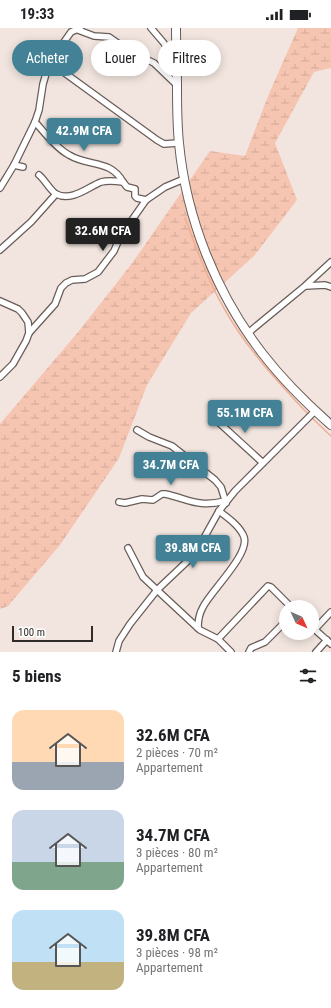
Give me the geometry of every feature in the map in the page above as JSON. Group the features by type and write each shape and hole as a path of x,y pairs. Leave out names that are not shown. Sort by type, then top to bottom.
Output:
{"highway":[{"path":"176,28 176,40"},
{"path":"177,76 178,143 184,179 196,226 208,259 225,296 248,333 270,363 315,411 331,425"}],"street":[{"path":"151,28 161,40"},
{"path":"65,40 71,32 79,29 94,36 109,37 129,51 154,63 177,85"},
{"path":"0,188 14,165 35,122 46,76"},
{"path":"69,76 157,140 164,144 178,143"},
{"path":"35,122 66,154 109,167 117,173 129,188 135,189 136,198 146,200"},
{"path":"14,165 23,167"},
{"path":"39,175 56,194 74,195 102,182 123,182"},
{"path":"28,333 56,304 62,288 66,283 72,280 85,279 98,272 115,250 120,237 146,200 165,187 184,179"},
{"path":"0,250 31,222 56,194"},
{"path":"248,333 305,286 331,262"},
{"path":"305,286 325,285 331,287"},
{"path":"0,301 18,309 28,322 28,333 26,340 13,364 0,377"},
{"path":"116,652 119,641 130,624 157,590 195,554 219,511 226,502 315,411"},
{"path":"215,419 263,463"},
{"path":"137,430 149,437 172,446 215,480 221,487 226,502"},
{"path":"119,502 126,503 142,499 153,500 162,494 165,494 192,502 215,504 226,502"},
{"path":"198,628 198,618 202,608 229,573 244,549 245,538 243,534 231,520 219,511"},
{"path":"128,548 143,577 198,628 218,639 231,652"},
{"path":"218,639 268,586 271,587 284,600"},
{"path":"319,623 331,612"},
{"path":"249,652 251,648 265,642 279,628"},
{"path":"316,652 329,642 319,633"}],"green space":[{"path":"298,28 331,28 331,68 314,72 275,143 297,200 254,256 191,313 147,385 119,458 60,545 8,606 0,609 0,424 79,331 133,262 210,151 245,156 268,96"}],"waterway":[{"path":"185,218 208,277 234,324 253,352 285,390 308,414"},
{"path":"290,380 331,420"},
{"path":"311,417 331,436"}]}
